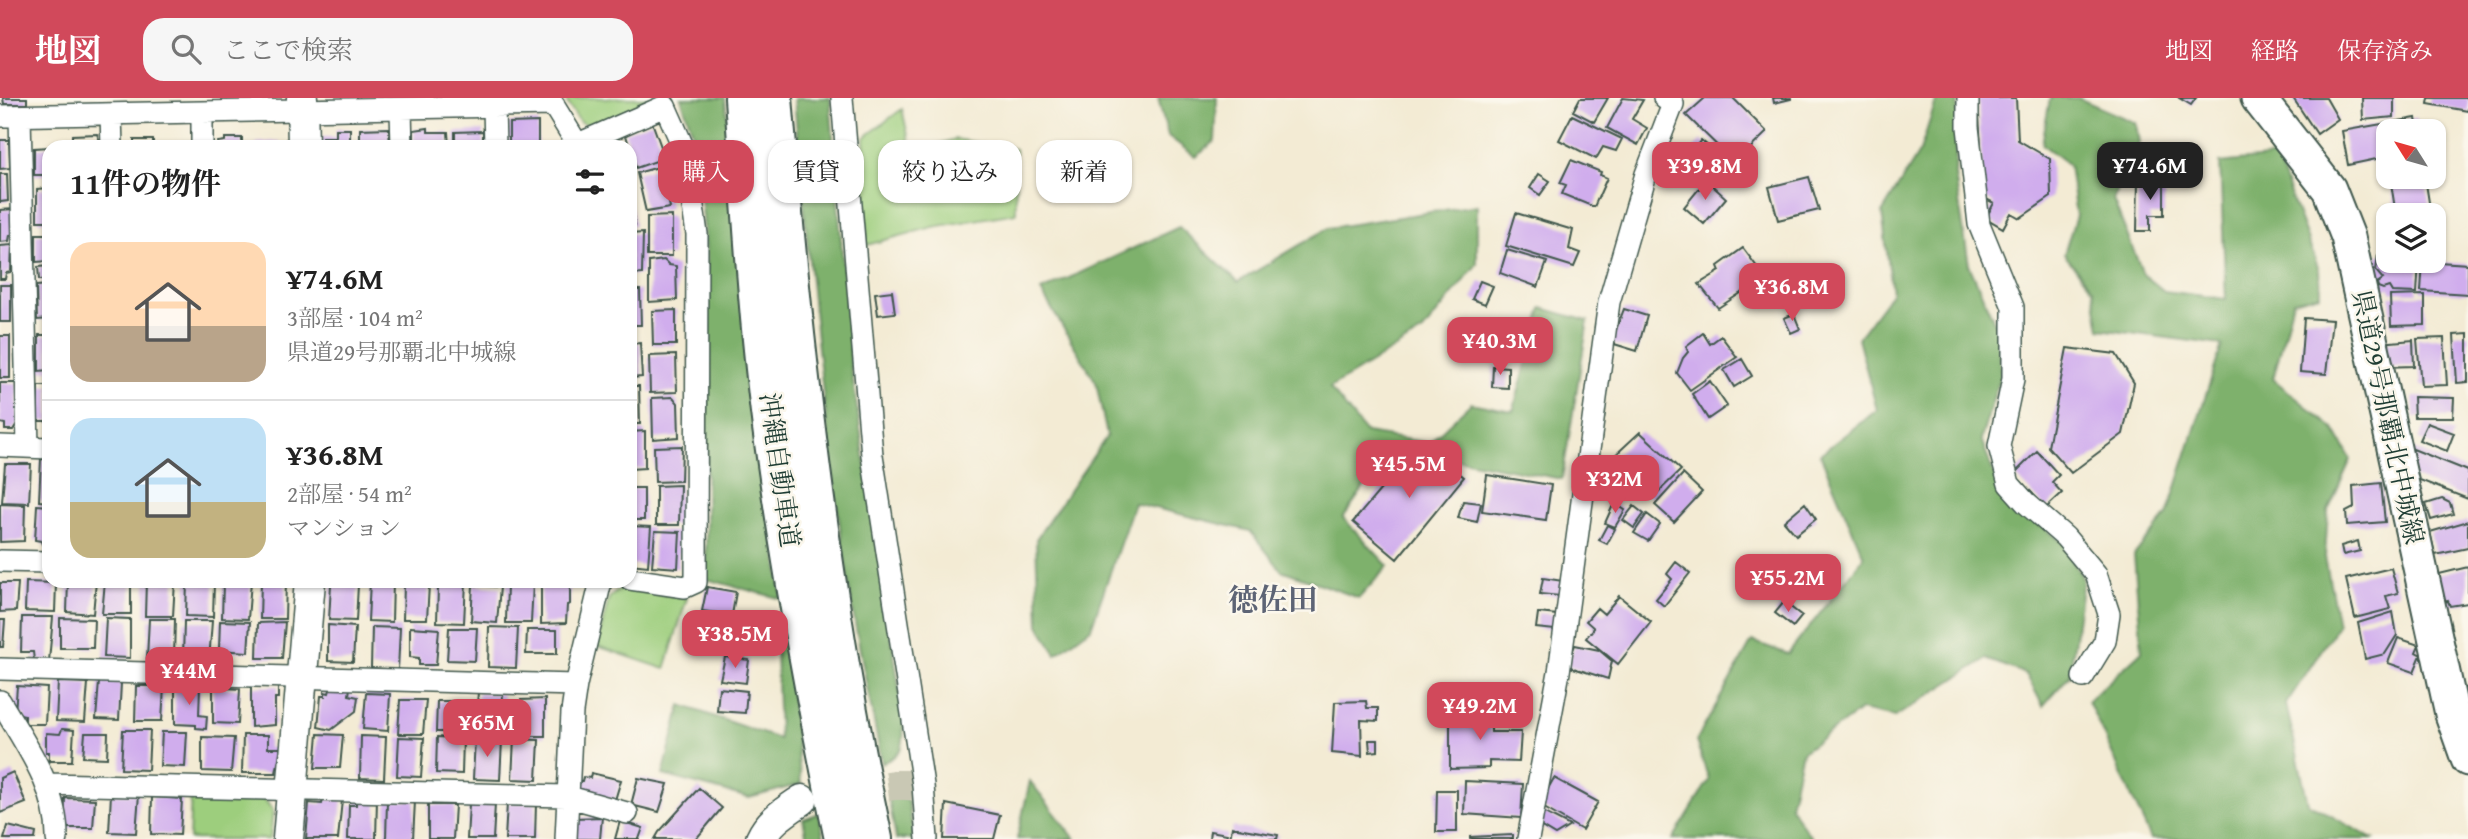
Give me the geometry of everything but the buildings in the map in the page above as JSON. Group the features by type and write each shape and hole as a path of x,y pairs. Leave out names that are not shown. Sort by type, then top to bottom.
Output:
{"highway":[{"name":"沖縄自動車道","path":"744,98 756,266 773,440 817,709 844,839"},
{"name":"沖縄自動車道","path":"773,98 796,340 826,572 873,839"}],"main road":[{"name":"県道29号那覇北中城線","path":"2258,98 2329,190 2348,237 2447,693 2461,745 2468,760"}],"street":[{"path":"842,98 872,455 923,785 927,839"},
{"path":"1528,839 1559,672 1609,302 1646,174 1673,104 1664,98"},
{"path":"1968,98 1968,127 1979,224 2013,307 2013,379 1999,446 2009,484 2025,503 2065,537 2096,574 2109,614 2105,641 2084,677"},
{"path":"0,446 39,447 25,111 202,113 302,104 401,110 552,102 574,140"},
{"path":"302,104 303,140"},
{"path":"591,140 665,106 685,151 696,234 696,582 685,587 637,580"},
{"path":"494,107 495,140"},
{"path":"401,110 402,140"},
{"path":"202,113 202,140"},
{"path":"111,114 113,140"},
{"path":"0,561 42,562"},
{"path":"288,839 309,588"},
{"path":"566,839 572,712 599,588"},
{"path":"0,669 576,685"},
{"path":"0,701 47,784 57,827 57,839"},
{"path":"47,784 566,796 627,813"},
{"path":"761,839 788,818"}],"green space":[{"path":"564,98 649,98 652,103 595,128 580,122"},
{"path":"681,98 725,98 730,140 695,140"},
{"path":"794,98 830,98 833,140 798,140"},
{"path":"1158,98 1217,98 1215,141 1196,157 1168,136"},
{"path":"1937,98 1958,98 1955,176 1969,265 1996,326 2001,373 1981,439 2001,493 2062,542 2083,579 2070,675 2043,706 2026,674 1986,659 1895,717 1861,710 1802,752 1790,806 1812,839 1673,839 1709,780 1696,741 1752,641 1788,654 1864,557 1820,454 1877,410 1858,338 1892,292 1882,213 1920,151"},
{"path":"2050,98 2078,98 2136,123 2139,143 2113,200 2143,274 2164,291 2226,299 2220,163 2276,157 2319,270 2320,294 2293,301 2273,379 2334,429 2351,459 2328,511 2325,557 2338,625 2286,704 2308,803 2373,839 2151,839 2088,701 2142,651 2134,555 2167,515 2222,345 2100,329 2093,289 2064,254 2076,216 2069,165 2042,144"},
{"path":"902,109 909,140 878,140 878,203 1016,203 1016,213 933,227 867,245 864,138"},
{"path":"702,203 737,203 782,599 706,579 707,262"},
{"path":"804,203 838,203 851,368 903,714 901,749 891,759 882,763 852,606 812,289"},
{"path":"1477,205 1477,264 1423,331 1330,388 1366,433 1429,443 1471,403 1513,411 1542,308 1588,321 1562,479 1392,447 1343,518 1388,566 1359,598 1281,570 1250,531 1134,503 1091,628 1056,654 1039,625 1036,539 1107,436 1096,382 1041,291 1179,227 1238,282 1328,228"},
{"path":"621,588 687,598 665,669 597,646 609,598"},
{"path":"783,618 801,784 749,798 663,775 681,705 779,739 775,619"},
{"path":"1030,781 1075,839 1017,839"},
{"path":"191,793 260,794 273,810 270,839 189,839"},
{"path":"888,795 908,800 914,839 896,839"},
{"path":"819,813 824,839 807,839 803,819"}],"tunnel":[{"path":"843,793 895,785 923,785"}],"district":[{"name":"徳佐田","path":"1273,600"}]}
